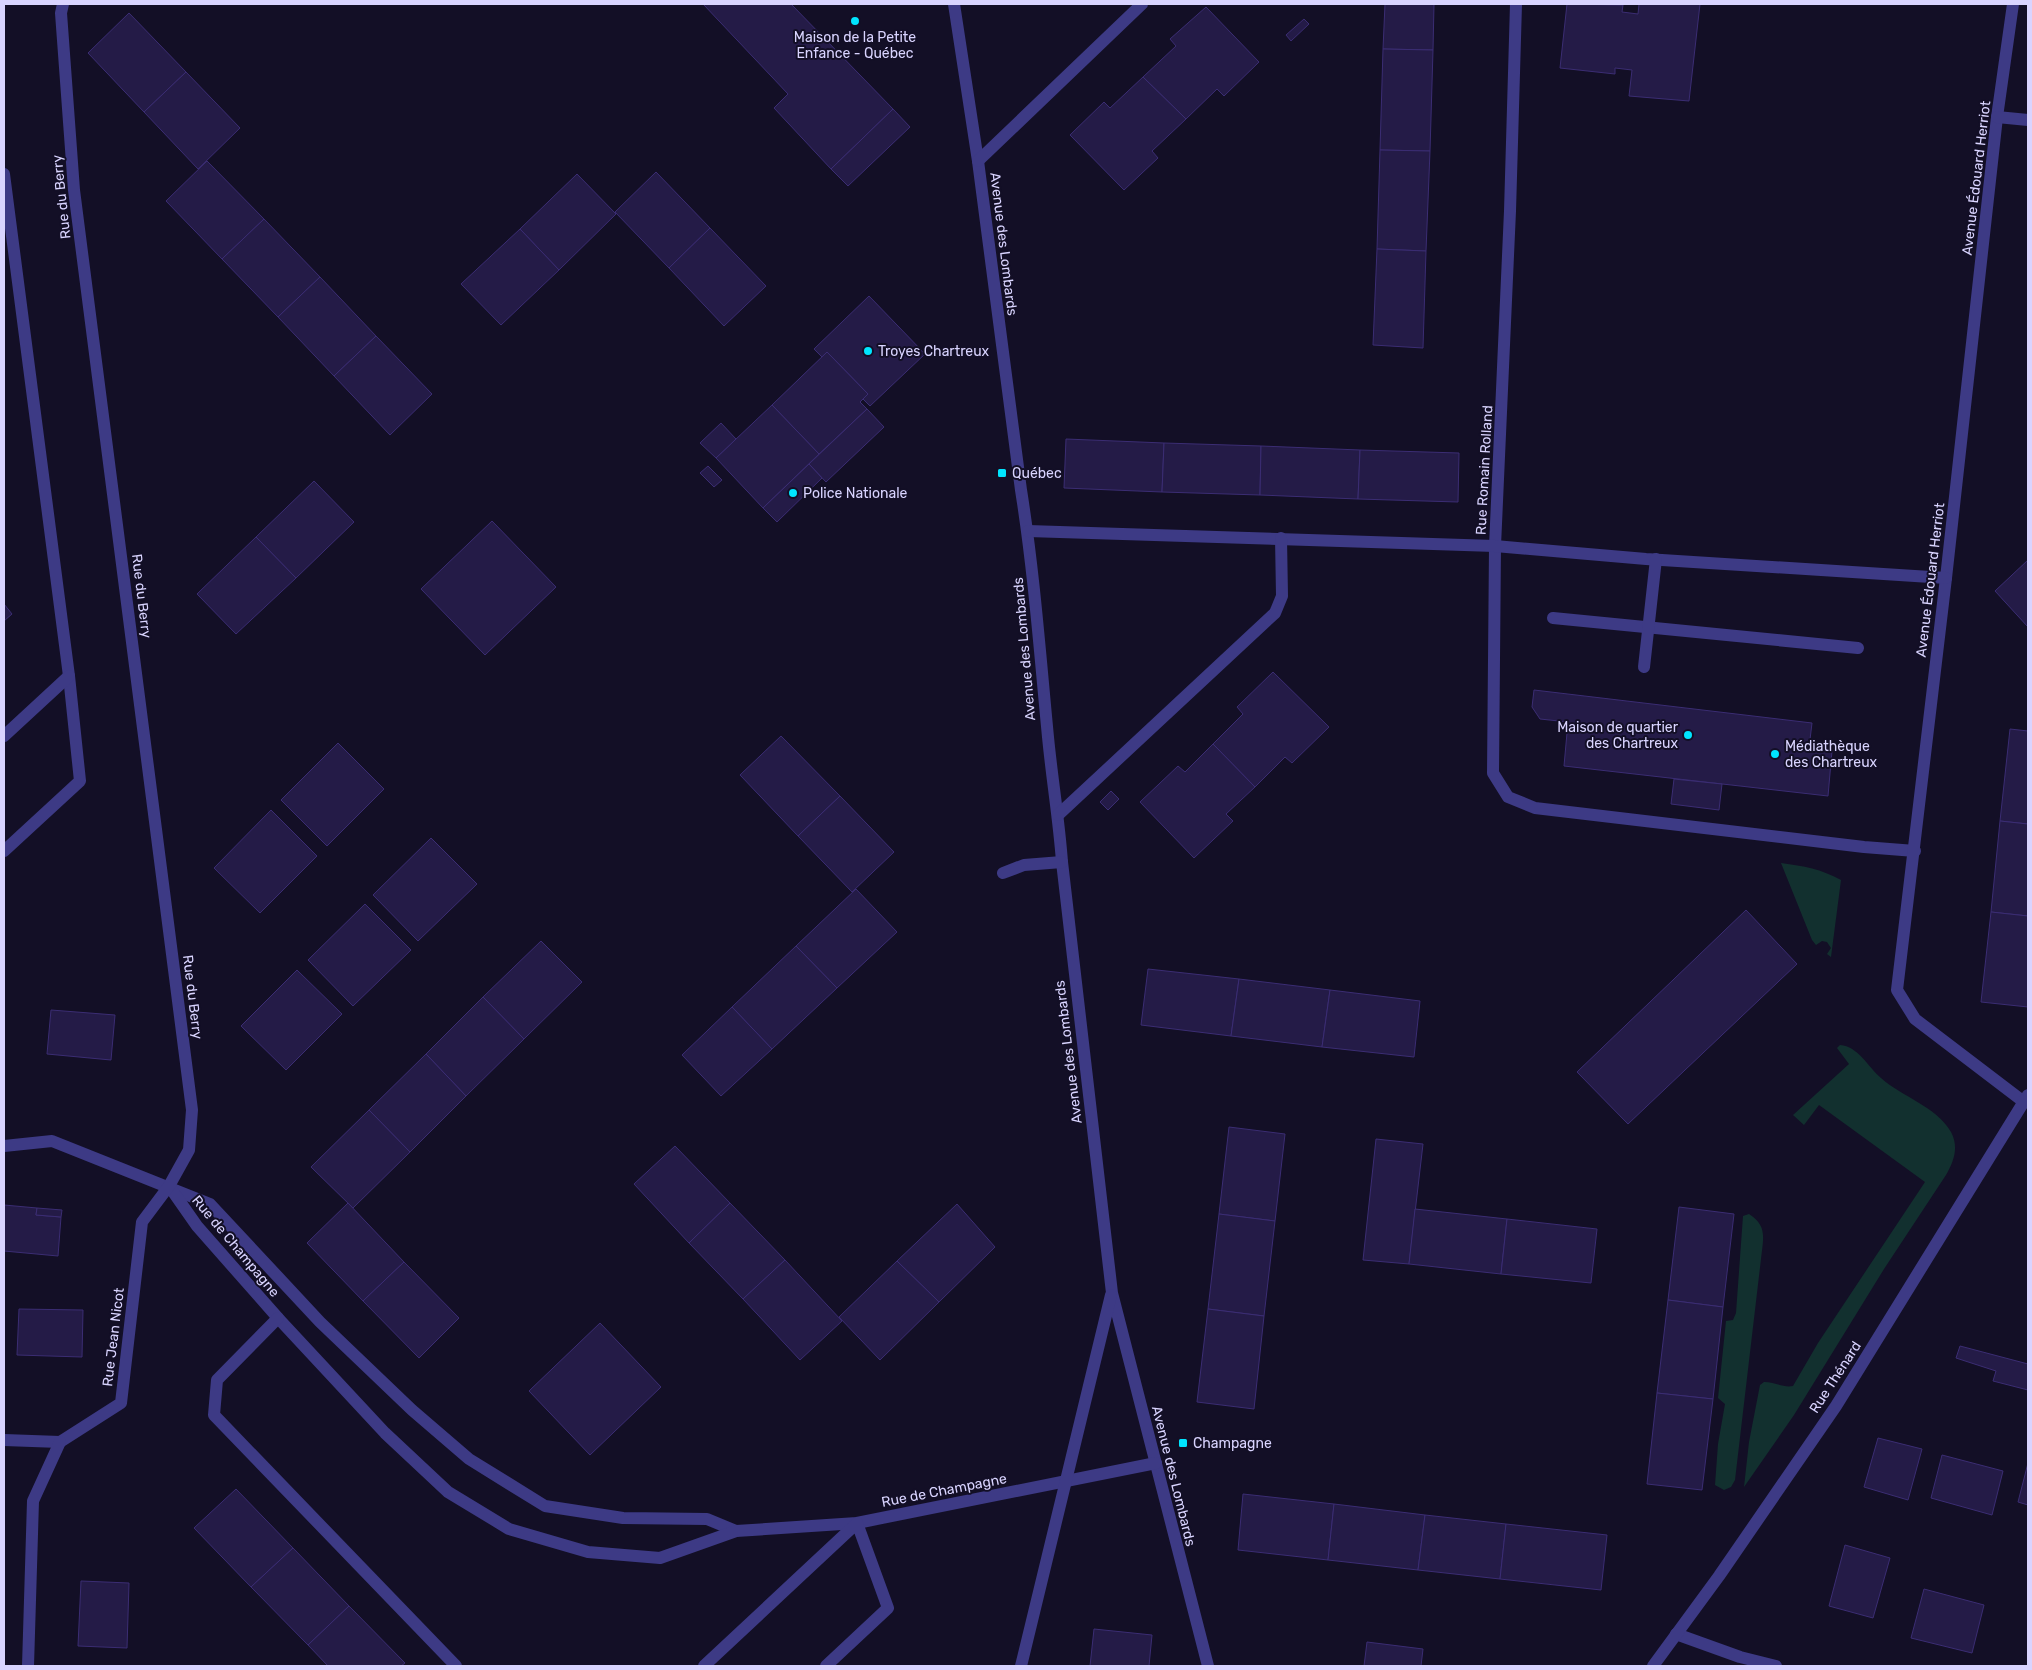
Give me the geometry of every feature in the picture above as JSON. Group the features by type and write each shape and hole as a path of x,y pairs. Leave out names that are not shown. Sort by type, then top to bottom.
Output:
{"street":[{"name":"Rue du Berry","path":"63,4 61,13 74,190 192,1110 189,1150 169,1186"},
{"name":"Avenue des Lombards","path":"954,4 978,161 1016,453 1028,530 1050,754 1112,1293 1208,1666"},
{"path":"978,161 1142,4"},
{"name":"Rue Romain Rolland","path":"1516,4 1510,211 1496,546 1656,559 1946,578"},
{"name":"Avenue Édouard Herriot","path":"2013,4 1997,118 1946,578 1897,990 1915,1019 2026,1098"},
{"path":"1997,118 2028,120"},
{"path":"4,174 69,676 80,781 4,851"},
{"path":"1028,530 1496,546 1493,773 1508,797 1535,808 1864,847 1914,851"},
{"path":"1058,815 1275,613 1282,596 1281,538"},
{"path":"1644,667 1656,559"},
{"path":"1553,618 1858,648"},
{"path":"4,736 69,676"},
{"path":"1003,873 1024,865 1062,862"},
{"name":"Rue Thénard","path":"1653,1666 1719,1576 1836,1406 2026,1098"},
{"path":"4,1146 52,1140 169,1186"},
{"name":"Rue de Champagne","path":"169,1186 197,1226 278,1318 385,1433 448,1492 508,1529 588,1552 660,1558 736,1532 857,1523 1156,1463"},
{"name":"Rue de Champagne","path":"169,1186 210,1204 320,1322 392,1392 469,1459 545,1506 623,1518 707,1519 736,1532"},
{"name":"Rue Jean Nicot","path":"60,1442 121,1403 142,1222 169,1186"},
{"name":"Avenue des Lombards","path":"1021,1666 1112,1293"},
{"path":"278,1318 217,1380 214,1415 456,1666"},
{"path":"4,1440 60,1442 33,1501 28,1666"},
{"path":"704,1666 857,1523 888,1608 826,1666"},
{"path":"1676,1634 1740,1657 1776,1666"}],"green space":[{"path":"1781,863 1812,868 1841,880 1831,957 1827,954 1831,948 1827,942 1822,941 1816,945 1812,940"},
{"path":"1840,1045 1852,1049 1889,1085 1937,1115 1951,1132 1955,1143 1954,1154 1946,1175 1884,1269 1794,1415 1744,1487 1749,1442 1760,1385 1764,1382 1793,1386 1818,1343 1925,1182 1819,1105 1804,1125 1793,1115 1849,1064 1837,1048"},
{"path":"1749,1214 1762,1228 1763,1245 1735,1480 1731,1487 1724,1490 1715,1485 1718,1444 1725,1404 1718,1398 1726,1321 1733,1320 1736,1313 1743,1216"}],"building":[{"path":"703,4 791,4 893,109 831,169 774,108 788,94"},
{"path":"1385,4 1434,4 1433,50 1383,49"},
{"path":"1567,4 1623,5 1622,12 1638,14 1639,4 1700,4 1689,101 1629,96 1632,70 1615,68 1615,74 1560,68"},
{"path":"1206,7 1259,62 1224,96 1217,89 1186,119 1143,77 1176,46 1170,39"},
{"path":"129,13 186,72 144,112 88,53"},
{"path":"1304,19 1309,24 1291,41 1286,35"},
{"path":"1383,49 1433,50 1430,151 1380,150"},
{"path":"186,72 240,128 198,169 144,112"},
{"path":"1143,77 1186,119 1152,151 1158,158 1124,190 1070,135 1104,102 1110,108"},
{"path":"893,109 910,127 848,186 831,169"},
{"path":"1380,150 1430,151 1426,251 1377,249"},
{"path":"207,161 264,219 222,259 166,201"},
{"path":"656,172 710,228 669,268 615,212"},
{"path":"577,174 616,214 559,270 520,229"},
{"path":"264,219 320,277 278,317 222,259"},
{"path":"710,228 766,286 724,326 669,268"},
{"path":"520,229 559,270 501,325 461,284"},
{"path":"1377,249 1426,251 1423,348 1373,345"},
{"path":"320,277 376,336 334,376 278,317"},
{"name":"Troyes Chartreux","path":"869,296 925,354 870,406 863,399 868,394 827,352 822,357 814,349"},
{"path":"376,336 432,394 390,435 334,376"},
{"path":"827,352 868,394 860,402 867,409 819,454 772,405"},
{"path":"772,405 819,454 763,508 716,458"},
{"path":"867,409 884,427 826,482 809,464"},
{"path":"721,423 736,439 716,458 700,443"},
{"path":"1066,439 1164,443 1162,492 1064,488"},
{"path":"1164,443 1261,446 1260,495 1162,492"},
{"path":"1261,446 1360,450 1358,499 1260,495"},
{"path":"1360,450 1459,453 1458,502 1358,499"},
{"name":"Police Nationale","path":"809,464 822,478 777,522 763,508"},
{"path":"708,466 722,480 714,487 700,473"},
{"path":"314,481 354,522 296,578 256,537"},
{"path":"492,521 556,587 485,655 421,589"},
{"path":"256,537 296,578 236,634 197,594"},
{"path":"2028,560 2028,627 1995,591"},
{"path":"4,604 12,614 4,621"},
{"path":"1273,672 1329,727 1292,763 1285,757 1255,787 1213,744 1243,714 1237,707"},
{"name":"Maison de quartier des Chartreux","path":"1534,690 1812,723 1809,748 1832,751 1828,796 1564,766 1568,722 1540,719 1532,707"},
{"path":"2010,729 2028,731 2028,824 2000,821"},
{"path":"781,736 840,796 798,836 740,775"},
{"path":"338,743 384,789 327,846 281,800"},
{"path":"1213,744 1255,787 1226,814 1233,821 1194,858 1140,802 1178,766 1185,772"},
{"path":"1674,779 1722,784 1719,810 1671,804"},
{"path":"1111,791 1119,799 1108,810 1100,802"},
{"path":"840,796 894,852 852,892 798,836"},
{"path":"271,810 317,856 260,913 214,868"},
{"path":"2000,821 2028,824 2028,916 1991,912"},
{"path":"431,838 477,884 418,941 373,895"},
{"path":"856,889 897,932 837,988 796,946"},
{"path":"365,904 411,950 353,1006 308,960"},
{"path":"1746,910 1797,964 1628,1124 1577,1072"},
{"path":"1991,912 2028,916 2028,1007 1981,1002"},
{"path":"541,941 582,982 524,1039 483,997"},
{"path":"796,946 837,988 772,1049 732,1007"},
{"path":"1148,969 1239,979 1231,1036 1141,1025"},
{"path":"297,970 342,1014 286,1070 241,1026"},
{"path":"1239,979 1330,990 1322,1047 1231,1036"},
{"path":"1330,990 1420,1001 1414,1057 1322,1047"},
{"path":"483,997 524,1039 466,1096 426,1054"},
{"path":"732,1007 772,1049 721,1096 682,1055"},
{"path":"51,1010 115,1015 111,1060 47,1054"},
{"path":"426,1054 466,1096 410,1152 369,1110"},
{"path":"369,1110 410,1152 353,1208 311,1167"},
{"path":"1229,1127 1285,1134 1275,1221 1219,1214"},
{"path":"1376,1139 1423,1144 1409,1264 1363,1260"},
{"path":"675,1146 730,1203 689,1243 634,1184"},
{"path":"348,1203 404,1262 363,1301 307,1243"},
{"path":"730,1203 785,1260 743,1299 689,1243"},
{"path":"957,1204 995,1247 939,1302 897,1261"},
{"path":"4,1205 37,1208 36,1215 61,1217 58,1256 4,1251"},
{"path":"1679,1207 1734,1214 1723,1307 1668,1300"},
{"path":"37,1208 62,1210 61,1217 36,1215"},
{"path":"1415,1209 1507,1219 1501,1274 1409,1264"},
{"path":"1219,1214 1275,1221 1264,1316 1208,1309"},
{"path":"1507,1219 1597,1229 1591,1283 1501,1274"},
{"path":"785,1260 842,1321 800,1360 743,1299"},
{"path":"897,1261 939,1302 880,1360 839,1317"},
{"path":"404,1262 459,1318 419,1358 363,1301"},
{"path":"1668,1300 1723,1307 1713,1399 1657,1393"},
{"path":"19,1309 83,1310 82,1357 17,1355"},
{"path":"1208,1309 1264,1316 1254,1409 1197,1402"},
{"path":"600,1323 661,1387 590,1455 529,1391"},
{"path":"1960,1346 2028,1364 2028,1390 1993,1381 1996,1371 1956,1358"},
{"path":"1657,1393 1713,1399 1702,1490 1647,1484"},
{"path":"1878,1438 1922,1449 1908,1500 1864,1487"},
{"path":"1942,1455 2003,1471 1992,1515 1931,1498"},
{"path":"2028,1463 2028,1505 2018,1502"},
{"path":"236,1489 293,1548 251,1587 194,1528"},
{"path":"1243,1494 1334,1504 1328,1560 1238,1550"},
{"path":"1334,1504 1425,1515 1418,1570 1328,1560"},
{"path":"1425,1515 1506,1524 1500,1579 1418,1570"},
{"path":"1506,1524 1607,1535 1601,1590 1500,1579"},
{"path":"1845,1545 1890,1558 1873,1618 1829,1606"},
{"path":"293,1548 349,1606 308,1645 251,1587"},
{"path":"81,1581 129,1583 127,1648 78,1646"},
{"path":"1924,1589 1984,1605 1972,1653 1911,1638"},
{"path":"349,1606 405,1663 401,1666 328,1666 308,1645"},
{"path":"1094,1629 1152,1635 1149,1666 1090,1666"},
{"path":"1367,1642 1423,1649 1421,1666 1364,1666"}],"place":[{"name":"Maison de la Petite Enfance - Québec","path":"855,21"},
{"name":"Troyes Chartreux","path":"868,351"},
{"name":"Québec","path":"1002,473"},
{"name":"Police Nationale","path":"793,493"},
{"name":"Maison de quartier des Chartreux","path":"1688,735"},
{"name":"Médiathèque des Chartreux","path":"1775,754"},
{"name":"Champagne","path":"1183,1443"}]}
